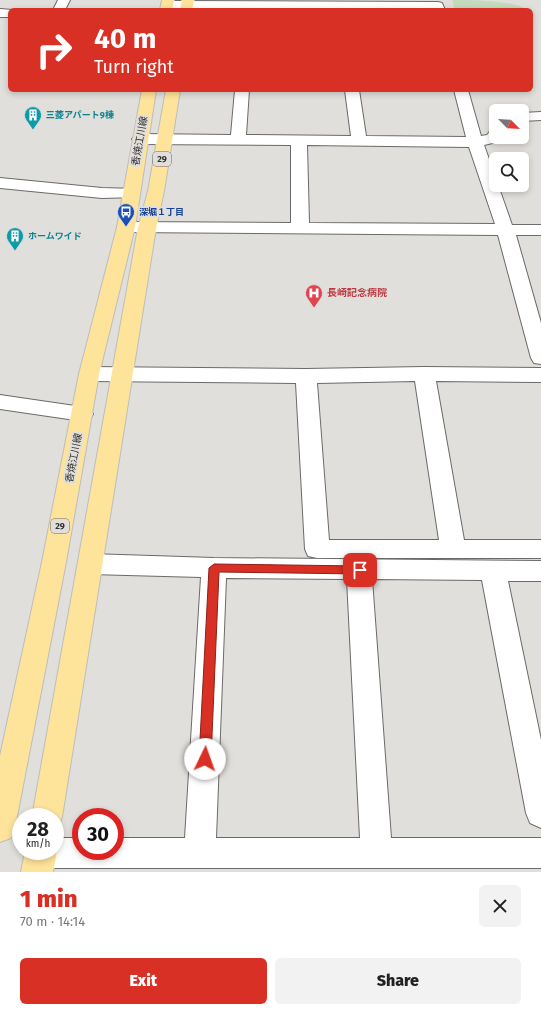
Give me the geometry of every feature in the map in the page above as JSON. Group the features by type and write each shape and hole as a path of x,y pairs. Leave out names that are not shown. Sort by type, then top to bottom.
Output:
{"main road":[{"name":"香焼江川線","path":"49,808 123,374 137,228 131,193 150,92"},
{"name":"香焼江川線","path":"0,827 89,374 165,139 173,92"}],"street":[{"path":"167,5 244,8 438,6 438,8"},
{"path":"238,140 242,92"},
{"path":"352,92 359,140"},
{"path":"462,92 475,142 506,231 541,358"},
{"path":"529,117 541,116"},
{"path":"140,139 475,142 489,140"},
{"path":"299,140 300,228"},
{"path":"0,183 102,193 131,193"},
{"path":"137,228 541,230"},
{"path":"89,374 306,376 424,374 541,375"},
{"path":"424,374 453,549"},
{"path":"306,376 317,549 541,549"},
{"path":"0,402 82,414"},
{"path":"90,564 214,568 541,571"},
{"path":"200,854 214,568"},
{"path":"360,570 376,852"},
{"path":"493,571 541,813"},
{"path":"64,858 200,854 376,852 541,853"}],"green space":[{"path":"452,0 503,2 523,8 454,8"}],"place":[{"name":"三菱アパート9棟","path":"33,130"},
{"name":"深堀１丁目","path":"126,227"},
{"name":"ホームワイド","path":"15,251"},
{"name":"長崎記念病院","path":"314,308"}],"route":[{"path":"205,759 214,568 360,570"}]}
